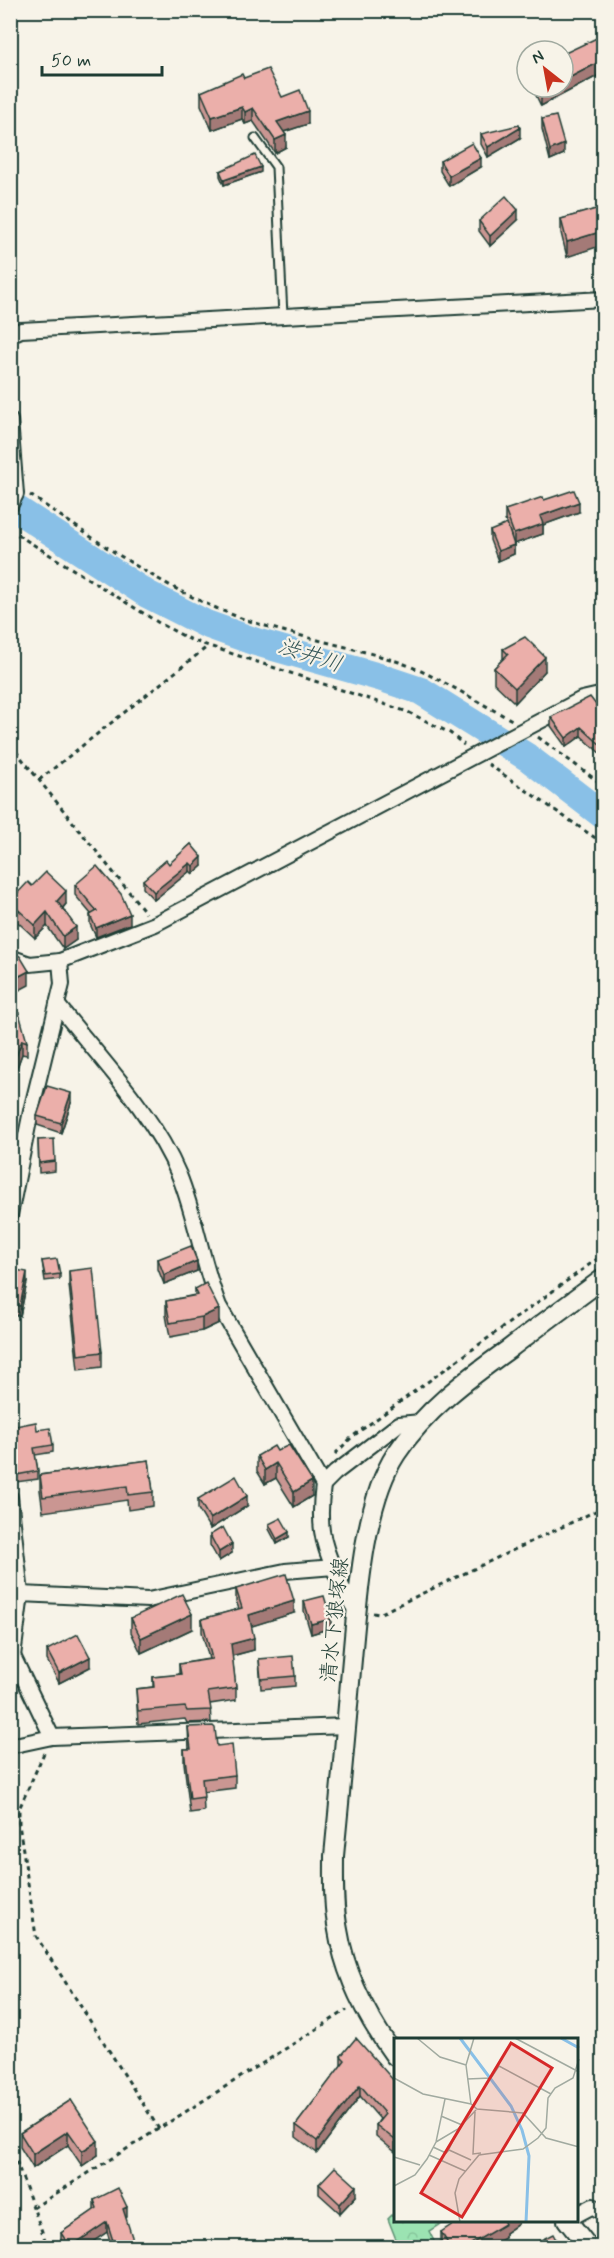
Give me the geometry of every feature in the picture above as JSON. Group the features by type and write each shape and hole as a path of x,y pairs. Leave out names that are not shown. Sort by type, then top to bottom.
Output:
{"main road":[{"name":"清水下狼塚線","path":"394,2055 361,2001 349,1969 338,1931 334,1893 334,1856 357,1612 363,1559 372,1517 381,1486 396,1454 421,1422 454,1389 603,1278"},
{"path":"568,2222 589,2247"}],"street":[{"path":"10,335 21,330 603,299"},
{"path":"10,420 14,495"},
{"path":"10,957 30,964 60,961 155,924 582,699 603,694"},
{"path":"10,1215 31,1111 62,984 60,961"},
{"path":"57,1004 138,1105 178,1173 187,1197 207,1276 219,1306 323,1485 322,1534 344,1594 357,1612"},
{"path":"323,1485 335,1473 399,1424 421,1422"},
{"path":"10,1497 21,1594 12,1656 51,1737"},
{"path":"21,1594 148,1600 285,1571 334,1567"},
{"path":"10,1746 51,1737 346,1726"},
{"path":"578,2214 593,2206 603,2214"}],"lane":[{"path":"255,138 276,167 283,316"}],"path":[{"path":"14,495 168,586 217,609 268,628 399,663 427,675 522,730 603,786"},
{"path":"10,530 159,623 191,640 408,712 450,733 603,844"},
{"path":"39,780 208,646"},
{"path":"10,744 155,924"},
{"path":"335,1473 333,1456 341,1446 603,1254"},
{"path":"357,1612 379,1614 603,1507"},
{"path":"51,1737 19,1809 19,1824 36,1936 159,2129"},
{"path":"33,2208 361,2001"},
{"path":"10,2144 48,2247"}],"green space":[{"path":"394,2213 394,2222 443,2222 429,2231 437,2247 399,2247 388,2219"}],"building":[{"path":"603,35 603,60 575,75 575,48"},
{"path":"268,69 282,97 300,90 308,111 277,122 286,135 275,140 253,108 245,112 242,107 212,117 201,92 242,74 244,78"},
{"path":"556,116 564,144 550,150 542,119"},
{"path":"519,125 520,128 488,147 481,134"},
{"path":"472,143 481,158 449,176 440,161"},
{"path":"255,155 261,167 224,180 220,171"},
{"path":"506,196 518,210 490,236 479,221"},
{"path":"603,207 603,231 567,242 561,219"},
{"path":"574,490 579,502 540,516 543,524 514,534 505,510 543,497 544,500"},
{"path":"507,524 514,545 498,551 490,531"},
{"path":"525,637 545,657 515,688 494,668 508,654 503,649"},
{"path":"590,697 603,714 603,747 581,727 566,738 551,717"},
{"path":"191,844 202,857 193,866 190,863 154,892 143,880 166,860 169,864"},
{"path":"97,866 121,894 130,914 96,928 90,915 97,911 75,885"},
{"path":"46,872 66,891 57,901 76,927 63,936 47,912 35,925 10,902 28,882 32,886"},
{"path":"10,955 20,956 29,971 10,981"},
{"path":"19,1013 27,1042 22,1040 10,1073 10,1015"},
{"path":"47,1086 71,1093 61,1123 37,1116"},
{"path":"54,1139 55,1161 39,1163 38,1140"},
{"path":"191,1246 197,1261 164,1275 158,1259"},
{"path":"57,1259 60,1274 45,1276 42,1261"},
{"path":"93,1268 102,1352 78,1355 69,1271"},
{"path":"10,1269 27,1272 20,1306 10,1304"},
{"path":"206,1283 219,1309 202,1317 170,1323 166,1301 198,1295 195,1289"},
{"path":"36,1422 37,1430 50,1428 53,1445 34,1448 38,1471 16,1475 14,1461 10,1462 10,1427"},
{"path":"289,1445 312,1481 294,1492 276,1463 265,1470 257,1456 274,1446 277,1451"},
{"path":"149,1460 153,1492 128,1495 127,1486 43,1497 40,1475"},
{"path":"236,1476 247,1496 210,1519 198,1499"},
{"path":"281,1518 289,1532 277,1539 269,1524"},
{"path":"223,1527 232,1544 219,1552 210,1535"},
{"path":"10,1571 12,1584 10,1595"},
{"path":"286,1574 294,1601 249,1615 254,1638 231,1644 236,1688 208,1692 211,1710 187,1711 185,1707 138,1711 136,1689 154,1687 153,1677 181,1674 179,1664 212,1659 202,1619 242,1608 236,1589"},
{"path":"182,1594 192,1614 141,1638 131,1618"},
{"path":"324,1596 331,1619 311,1624 304,1601"},
{"path":"78,1634 90,1657 59,1673 47,1650"},
{"path":"293,1656 295,1676 261,1679 259,1659"},
{"path":"213,1726 217,1746 232,1744 235,1775 202,1779 204,1797 190,1799 184,1749 191,1749 188,1727"},
{"path":"356,2038 394,2081 394,2139 376,2125 385,2114 360,2085 317,2141 296,2125 345,2060 341,2056"},
{"path":"71,2100 98,2141 82,2151 68,2131 33,2154 20,2133"},
{"path":"335,2167 356,2186 340,2204 319,2184"},
{"path":"118,2188 127,2207 123,2209 134,2243 115,2247 107,2222 70,2247 61,2233 97,2208 94,2200"},
{"path":"456,2222 504,2222 505,2224 466,2247 450,2247 441,2232"},
{"path":"553,2234 560,2247 527,2247"}],"waterway":[{"name":"渋井川","path":"10,505 147,594 206,624 256,642 421,691 527,757 604,816"}]}
